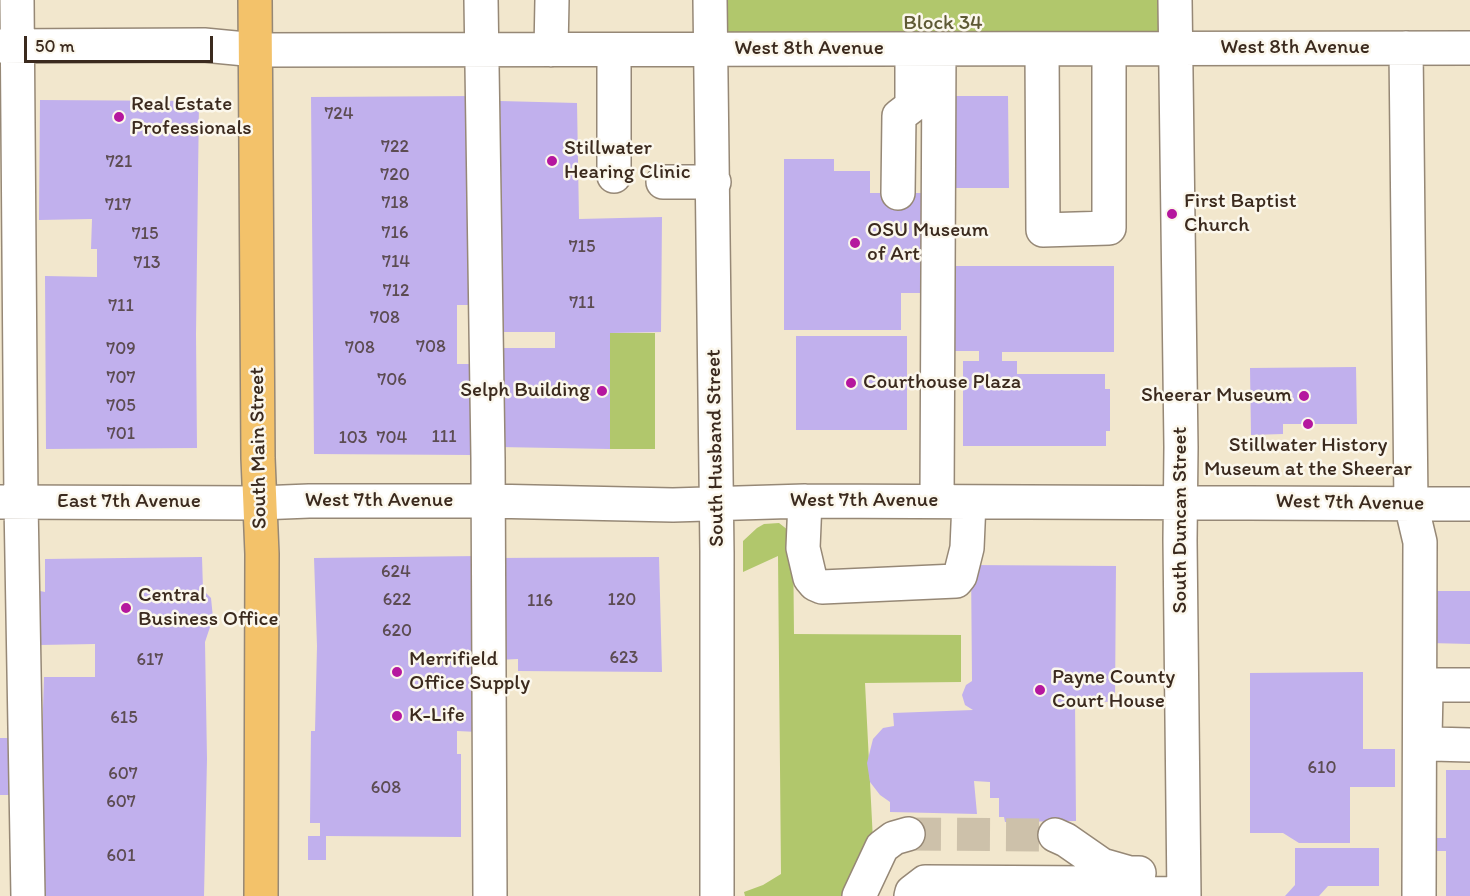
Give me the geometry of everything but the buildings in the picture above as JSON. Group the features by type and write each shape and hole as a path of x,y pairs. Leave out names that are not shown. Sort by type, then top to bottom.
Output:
{"main road":[{"name":"South Main Street","path":"255,0 259,503 262,554 261,896"}],"street":[{"path":"17,0 9,46 10,502 28,896"},
{"path":"481,0 488,501 490,896"},
{"path":"551,50 552,0"},
{"name":"South Husband Street","path":"710,0 717,503 717,896"},
{"name":"South Duncan Street","path":"1175,0 1182,503 1180,540 1184,888"},
{"name":"West 8th Avenue","path":"9,46 204,45 256,50 1470,48"},
{"path":"1406,48 1411,504 1420,542 1419,896"},
{"path":"898,193 899,116 912,106 925,49"},
{"path":"925,49 937,501"},
{"path":"1042,49 1043,230 1109,228 1109,50"},
{"path":"614,50 614,176"},
{"path":"663,182 714,182"},
{"name":"West 7th Avenue","path":"259,503 488,501 673,505 805,501 937,501 1470,504"},
{"path":"805,501 803,548 810,578 814,584 822,587 956,581 960,576 967,548 969,502"},
{"name":"East 7th Avenue","path":"10,502 259,503"},
{"path":"1470,685 1431,686 1426,691 1425,738 1431,744 1470,745"},
{"path":"859,896 882,847 894,838 908,834"},
{"path":"1054,836 1066,840 1102,865 1184,888"},
{"path":"910,896 925,882 1094,883 1116,893 1184,888"}],"green space":[{"name":"Block 34","path":"713,0 1172,0 1173,47 713,47"},
{"path":"610,333 655,333 655,449 610,449"},
{"path":"779,523 793,534 794,634 961,635 961,682 865,683 873,841 844,896 745,896 744,892 763,885 781,874 778,556 743,572 743,541 764,524"}],"tunnel":[{"path":"908,834 1055,835"}],"place":[{"name":"Real Estate Professionals","path":"119,117"},
{"name":"Stillwater Hearing Clinic","path":"552,161"},
{"name":"First Baptist Church","path":"1172,214"},
{"name":"OSU Museum of Art","path":"855,243"},
{"name":"Courthouse Plaza","path":"851,383"},
{"name":"Selph Building","path":"602,391"},
{"name":"Sheerar Museum","path":"1304,396"},
{"name":"Stillwater History Museum at the Sheerar","path":"1308,424"},
{"name":"Central Business Office","path":"126,608"},
{"name":"Merrifield Office Supply","path":"397,672"},
{"name":"Payne County Court House","path":"1040,690"},
{"name":"K-Life","path":"397,716"}]}
